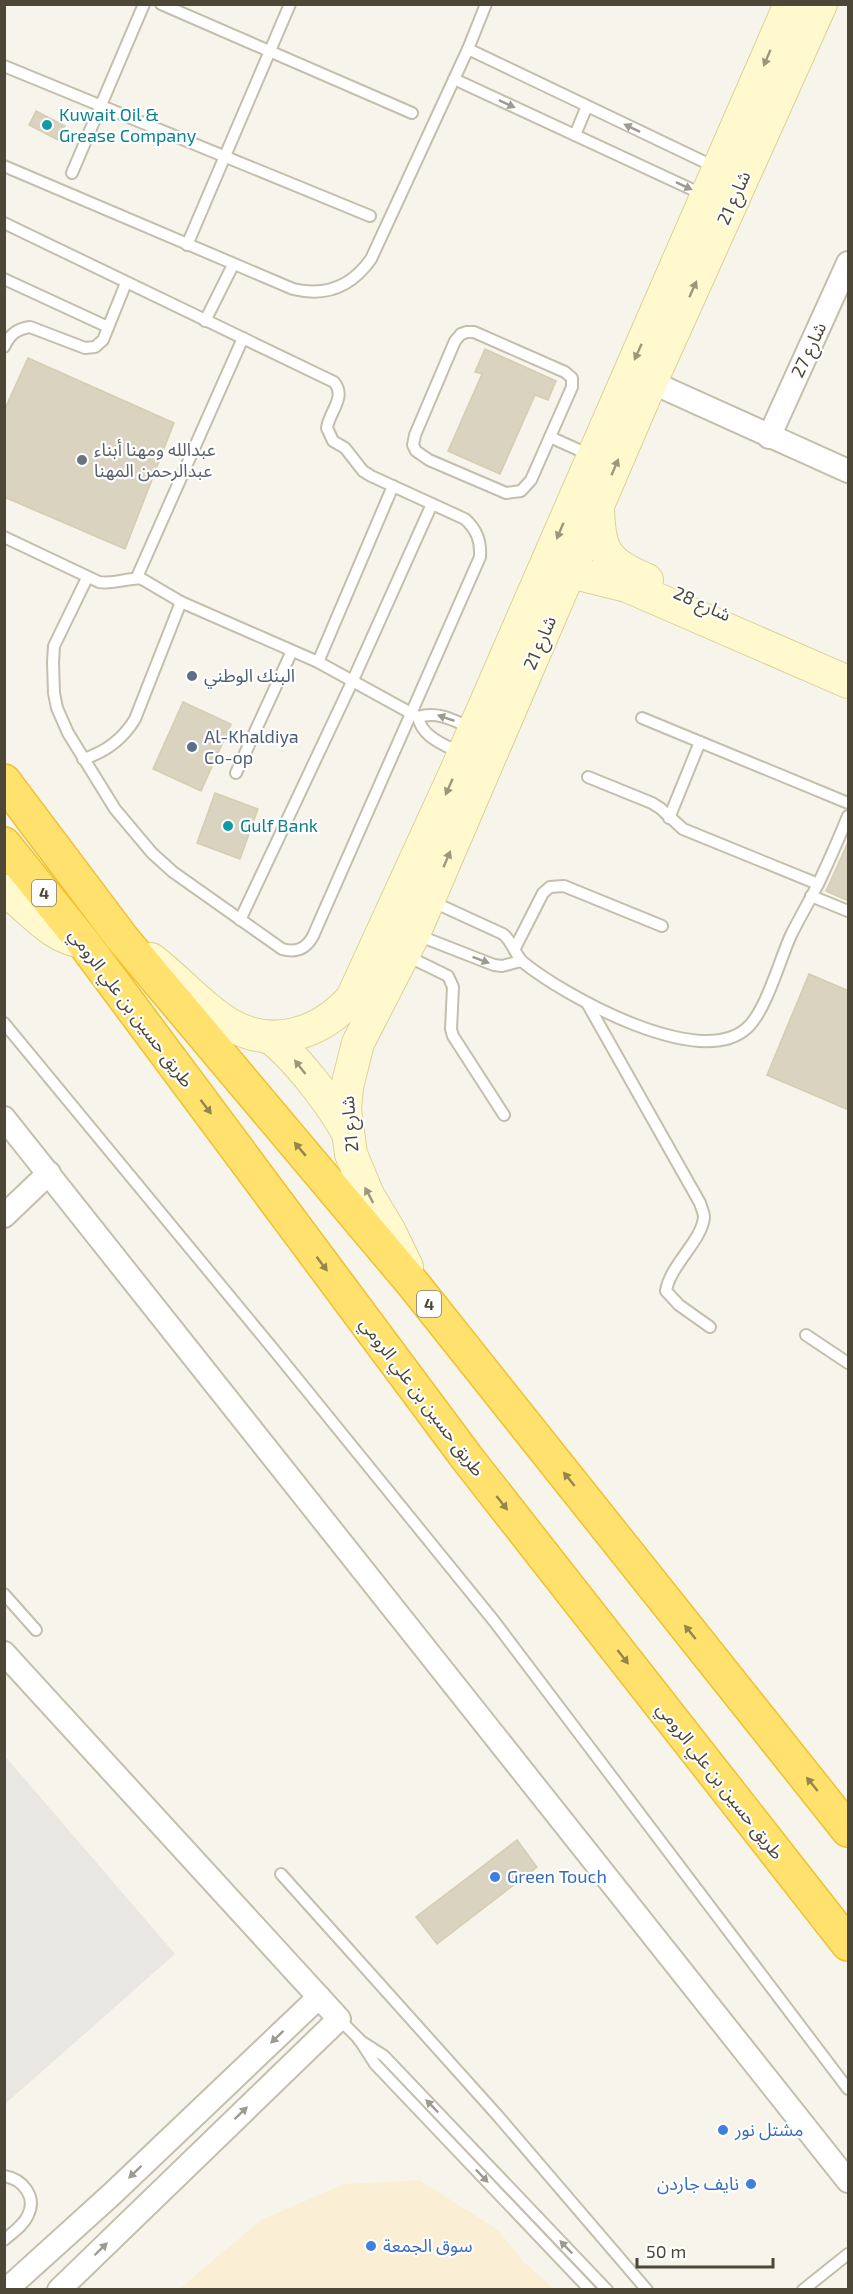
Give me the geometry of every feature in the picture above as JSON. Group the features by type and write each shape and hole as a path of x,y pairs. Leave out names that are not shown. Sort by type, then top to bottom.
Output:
{"highway":[{"name":"طريق حسين بن علي الرومي","path":"4,782 122,938 414,1285 849,1830"},
{"name":"طريق حسين بن علي الرومي","path":"4,844 83,942 467,1458 849,1944"}],"street":[{"name":"شارع 21","path":"414,1285 398,1246 358,1175 351,1154 347,1132 347,1087 351,1065 367,1022 377,979 468,742 557,569 598,504 651,382 790,4"},
{"name":"شارع 21","path":"122,938 157,963 228,1024 269,1037 298,1034 311,1030 328,1020 377,979 409,944 429,899 557,569 592,456 724,188 821,4"},
{"name":"شارع 27","path":"769,437 849,263"},
{"path":"651,382 849,471"},
{"name":"شارع 28","path":"598,504 601,543 620,567 849,668"},
{"name":"شارع 28","path":"557,569 627,586 849,682"},
{"path":"4,890 21,901 54,933 68,940 83,942"},
{"path":"269,1037 292,1057 337,1115 347,1132"},
{"path":"4,1118 849,2181"},
{"path":"4,1216 49,1173"},
{"path":"4,1653 339,2019 59,2289"},
{"path":"6,2289 112,2194 319,1997"}],"lane":[{"path":"72,173 144,4"},
{"path":"161,4 412,113"},
{"path":"187,245 290,4"},
{"path":"4,166 233,265 304,292 330,290 354,279 377,247 468,49 486,4"},
{"path":"468,49 587,106 724,188"},
{"path":"4,66 370,216"},
{"path":"454,79 575,135 724,188"},
{"path":"575,135 587,106"},
{"path":"4,223 334,382 339,395 327,423 329,437 345,448 371,476 465,519 473,526 478,536 480,557 414,715 309,942 297,951 282,949 173,872 152,853 115,809 68,733 57,708 52,662 54,646 60,631 87,578"},
{"path":"206,321 233,265"},
{"path":"4,279 108,327"},
{"path":"4,347 12,334 30,327 90,348 99,344 126,283"},
{"path":"467,332 474,332 569,374 572,378 572,387 550,437 527,486 513,494 429,460 416,451 413,445 415,435 455,341 461,334 467,332"},
{"path":"137,577 243,338"},
{"path":"550,437 592,456"},
{"path":"318,662 393,486"},
{"path":"240,920 353,680 432,504"},
{"path":"4,537 99,582 115,584 137,577 181,602 318,662 353,680 414,715 422,729 431,737 468,742"},
{"path":"83,759 114,745 129,729 181,602"},
{"path":"236,773 292,651"},
{"path":"414,715 443,716 468,742"},
{"path":"642,718 849,803"},
{"path":"669,818 700,742"},
{"path":"588,777 652,803 683,829 818,884"},
{"path":"429,899 503,934 515,948 521,961 549,981 614,1016 679,1039 711,1042 732,1038 748,1027 755,1018 792,933 818,884 849,816"},
{"path":"515,948 543,893 556,886 564,886 662,926"},
{"path":"811,896 849,911"},
{"path":"409,944 494,965 502,966 521,961"},
{"path":"409,944 448,976 453,987 451,1029 453,1036 504,1115"},
{"path":"586,1002 700,1203 704,1216 700,1228 667,1280 666,1291 679,1305 710,1327"},
{"path":"4,1023 494,1621 849,2089"},
{"path":"806,1335 849,1363"},
{"path":"4,1594 36,1630"},
{"path":"281,1874 498,2116 646,2289"},
{"path":"339,2019 359,2040 375,2064 590,2289"},
{"path":"359,2040 384,2056 607,2289"},
{"path":"4,2176 16,2179 24,2186 30,2194 31,2205 29,2215 23,2223 4,2240"},
{"path":"803,2289 849,2254"}],"shaded area":[{"path":"4,1755 175,1954 5,2104 4,2104"},
{"name":"سوق الجمعة","path":"420,2180 498,2230 524,2262 554,2289 179,2289 261,2220 344,2184"}],"building":[{"name":"Kuwait Oil & Grease Company","path":"36,111 65,126 58,140 29,125"},
{"path":"485,349 556,381 548,400 535,395 500,474 448,451 482,374 475,372"},
{"name":"عبدالله ومهنا أبناء عبدالرحمن المهنا","path":"28,358 174,423 125,549 4,497 4,411"},
{"name":"Al-Khaldiya Co-op","path":"183,702 231,724 201,791 153,769"},
{"name":"Gulf Bank","path":"215,793 258,809 240,859 197,843"},
{"path":"849,840 849,901 826,891"},
{"path":"809,974 849,991 849,1110 767,1075"},
{"path":"517,1840 537,1867 437,1944 416,1917"}],"place":[{"name":"Kuwait Oil & Grease Company","path":"47,125"},
{"name":"عبدالله ومهنا أبناء عبدالرحمن المهنا","path":"82,460"},
{"name":"البنك الوطني","path":"192,676"},
{"name":"Al-Khaldiya Co-op","path":"192,747"},
{"name":"Gulf Bank","path":"228,826"},
{"name":"Green Touch","path":"495,1877"},
{"name":"مشتل نور","path":"723,2130"},
{"name":"نايف جاردن","path":"751,2184"},
{"name":"سوق الجمعة","path":"371,2246"}]}
